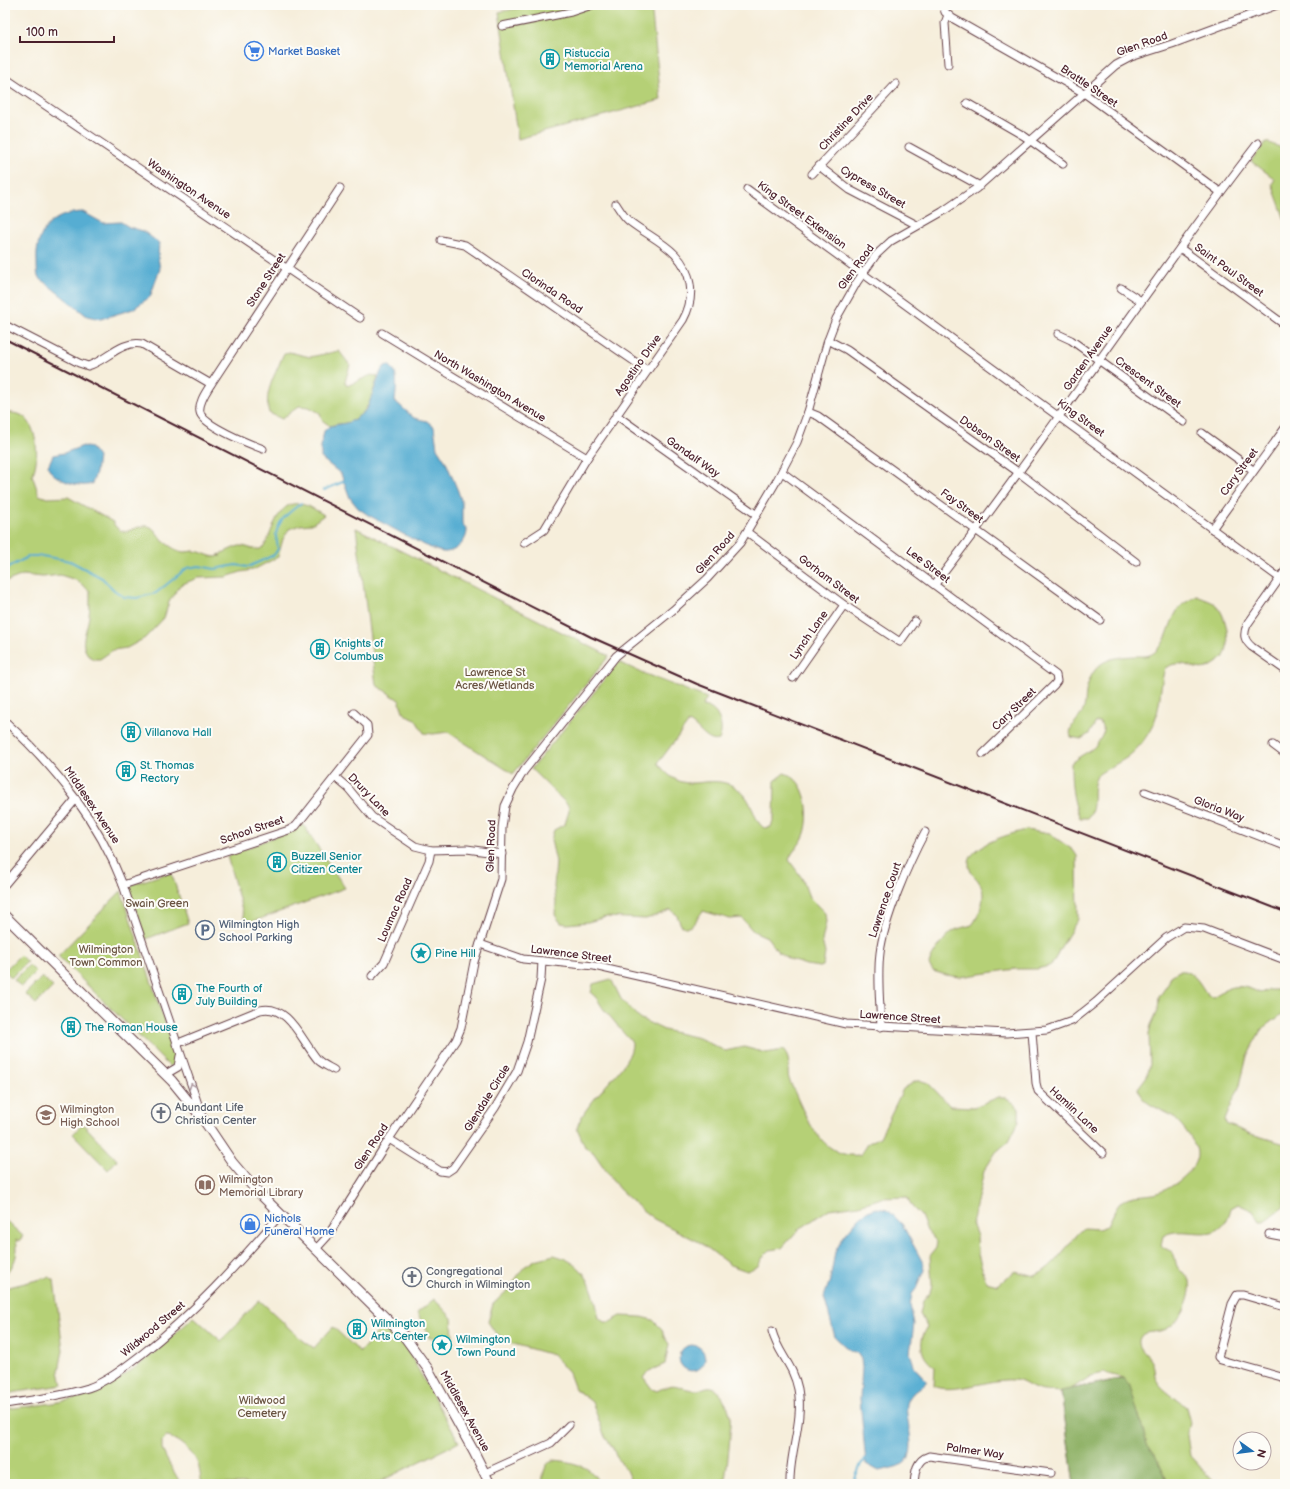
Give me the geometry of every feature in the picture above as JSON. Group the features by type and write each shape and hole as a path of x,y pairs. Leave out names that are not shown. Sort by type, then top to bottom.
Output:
{"main road":[{"path":"5,916 166,1074 203,1119"},
{"name":"Middlesex Avenue","path":"203,1119 243,1175 280,1215 412,1345 428,1369 490,1484"}],"street":[{"path":"502,26 577,11 592,5"},
{"path":"943,5 948,15 945,23 948,64"},
{"name":"Glen Road","path":"316,1249 327,1237 456,1040 461,1028 471,974 499,889 502,854 502,828 506,806 516,783 528,765 616,656 708,579 729,557 747,532 782,472 797,442 808,412 828,340 844,304 863,273 886,244 942,212 980,186 1116,65 1130,57 1186,39 1277,5"},
{"name":"Brattle Street","path":"948,15 1084,92 1220,192"},
{"name":"Washington Avenue","path":"5,78 360,318"},
{"name":"Christine Drive","path":"812,174 896,84"},
{"path":"967,103 1030,140 1062,164"},
{"name":"Garden Avenue","path":"935,584 1060,417 1220,192 1258,142"},
{"path":"909,147 980,186"},
{"name":"Cypress Street","path":"819,166 850,190 917,225"},
{"name":"Stone Street","path":"262,449 220,429 201,416 199,411 200,405 211,384 340,188"},
{"name":"King Street Extension","path":"747,189 863,273"},
{"name":"Agostino Drive","path":"524,543 544,530 616,415 686,315 690,299 689,279 683,264 675,253 630,222 616,204"},
{"name":"Clorinda Road","path":"441,240 465,245 647,370"},
{"name":"Saint Paul Street","path":"1180,248 1285,325"},
{"name":"King Street","path":"863,273 1282,580"},
{"path":"1121,288 1141,302"},
{"path":"5,325 79,363 88,366 126,346 142,344 211,384"},
{"name":"North Washington Avenue","path":"382,333 588,458"},
{"name":"Crescent Street","path":"1058,334 1071,340 1184,422"},
{"name":"Dobson Street","path":"828,340 847,350 1018,472 1136,562"},
{"name":"Fay Street","path":"808,412 818,416 1100,620"},
{"name":"Gandalf Way","path":"616,415 757,515"},
{"name":"Cary Street","path":"1212,528 1285,428"},
{"path":"1202,433 1253,470"},
{"name":"Lee Street","path":"782,472 1054,673 1057,678"},
{"name":"Gorham Street","path":"747,532 844,605 900,642 915,621"},
{"path":"1285,571 1282,580 1252,617 1244,631 1244,635 1248,643 1285,670"},
{"name":"Lynch Lane","path":"793,678 844,605"},
{"name":"Cary Street","path":"983,754 1054,685 1057,678"},
{"name":"School Street","path":"123,885 292,829 369,733 366,723 354,712"},
{"name":"Middlesex Avenue","path":"5,721 47,762 76,799 107,847 123,885 176,1044 203,1119"},
{"path":"1273,745 1285,754"},
{"name":"Drury Lane","path":"335,777 347,786 366,811 380,823 408,842 431,850 467,849 502,854"},
{"name":"Gloria Way","path":"1146,792 1285,846"},
{"path":"5,884 76,799"},
{"name":"Lawrence Court","path":"880,1027 879,962 881,947 905,876 925,832"},
{"name":"Loumac Road","path":"372,976 384,963 429,861 431,850"},
{"name":"Lawrence Street","path":"480,944 523,959 594,966 830,1021 880,1027 992,1033 1032,1032 1058,1027 1075,1019 1096,1002 1166,938 1184,927 1204,929 1285,960"},
{"name":"Glendale Circle","path":"390,1139 440,1171 447,1172 453,1168 495,1108 517,1072 527,1042 541,979 542,962"},
{"path":"176,1044 260,1010 273,1009 286,1016 319,1061 334,1070"},
{"name":"Hamlin Lane","path":"1032,1032 1038,1091 1103,1153"},
{"path":"166,1074 178,1067 180,1054"},
{"name":"Wildwood Street","path":"5,1404 51,1397 89,1387 125,1367 161,1338 216,1287 280,1215"},
{"path":"1269,1234 1285,1238"},
{"path":"1285,1307 1238,1294 1232,1304 1218,1354 1219,1359 1285,1378"},
{"path":"772,1331 776,1345 789,1362 795,1376 800,1397 790,1484"},
{"path":"485,1473 551,1443 568,1425"},
{"name":"Palmer Way","path":"914,1484 919,1464 929,1456 1051,1473"}],"green space":[{"path":"535,5 651,5 661,100 518,139 499,12"},
{"path":"1266,142 1285,149 1285,220 1272,184 1275,179 1251,161"},
{"path":"339,351 350,365 345,382 347,386 371,375 378,376 368,405 359,416 353,421 330,426 322,420 320,413 309,407 299,406 282,419 269,413 269,390 283,355 289,352 310,357"},
{"path":"5,412 21,415 27,419 31,426 37,452 35,469 32,475 39,495 47,498 68,497 113,522 121,531 146,526 151,527 163,541 179,551 194,551 217,557 221,556 218,555 239,546 254,549 262,548 282,511 287,506 293,504 307,506 324,515 312,524 300,525 289,529 283,539 278,557 253,570 226,577 198,578 180,585 169,602 164,618 145,638 127,648 113,650 100,659 93,659 85,649 84,644 89,616 90,591 76,580 60,575 43,577 23,575 5,582"},
{"name":"Lawrence St Acres/Wetlands","path":"356,528 609,656 513,774 448,732 433,734 424,733 415,719 404,714 399,700 376,685"},
{"path":"1197,596 1216,605 1223,616 1228,638 1226,652 1223,658 1210,667 1204,669 1183,664 1172,665 1165,668 1158,711 1149,732 1130,755 1097,776 1094,786 1091,813 1088,818 1080,818 1072,791 1071,763 1094,747 1104,731 1100,722 1096,722 1089,734 1081,739 1071,737 1071,729 1084,708 1086,690 1090,678 1099,666 1111,659 1118,657 1146,656 1154,653 1164,641 1177,611"},
{"path":"619,662 640,672 707,698 702,706 708,707 719,718 721,735 719,740 715,741 711,740 689,722 658,763 667,774 676,780 685,783 721,782 731,785 739,790 749,801 757,819 764,828 771,827 774,817 775,781 784,773 798,782 807,807 807,825 804,837 792,853 789,860 802,878 809,897 825,913 826,922 822,941 825,953 823,966 806,965 789,959 778,952 767,937 753,931 742,918 730,919 703,911 691,926 685,927 681,925 676,914 671,910 646,919 606,917 588,922 567,924 561,923 555,915 556,902 554,887 556,862 551,840 554,830 565,824 569,811 568,805 531,769"},
{"path":"302,823 345,888 246,924 227,856 294,829"},
{"path":"1026,830 1050,834 1073,850 1077,856 1078,919 1059,950 1054,962 1049,966 1037,969 1015,969 960,977 933,971 929,965 938,947 953,931 972,925 978,916 982,904 983,892 979,882 971,872 969,863 972,855 978,849 998,838"},
{"name":"Swain Green","path":"171,872 188,923 146,939 127,886"},
{"name":"Wilmington Town Common","path":"121,891 174,1049 176,1061 170,1067 58,956"},
{"path":"20,955 27,962 11,978 5,970"},
{"path":"29,965 36,972 21,987 14,980"},
{"path":"1179,971 1184,971 1193,975 1208,996 1213,997 1225,990 1236,987 1247,988 1260,993 1269,990 1285,990 1285,1012 1261,1030 1251,1048 1247,1056 1240,1085 1225,1120 1226,1124 1251,1134 1285,1144 1285,1206 1264,1222 1260,1222 1253,1211 1238,1204 1231,1208 1226,1221 1219,1229 1211,1232 1182,1232 1163,1236 1161,1245 1173,1253 1176,1265 1187,1275 1190,1281 1188,1301 1178,1320 1165,1330 1142,1335 1139,1342 1141,1349 1153,1363 1157,1381 1163,1388 1186,1407 1190,1423 1187,1435 1190,1456 1216,1484 1074,1484 1061,1392 1039,1390 1016,1380 994,1381 951,1389 934,1386 935,1367 925,1358 922,1350 923,1336 927,1327 920,1314 923,1301 930,1293 932,1284 930,1256 936,1248 937,1242 927,1231 921,1216 913,1208 907,1197 882,1198 859,1205 829,1209 797,1231 782,1248 770,1250 763,1257 758,1266 747,1271 730,1265 701,1243 654,1219 641,1209 619,1189 593,1152 585,1147 577,1128 582,1116 626,1062 631,1052 632,1042 591,993 593,984 611,979 621,999 639,1018 664,1030 699,1038 725,1051 744,1047 766,1053 783,1050 789,1061 789,1079 809,1122 829,1147 848,1155 860,1155 867,1144 880,1137 903,1089 916,1081 928,1083 950,1106 974,1107 999,1097 1005,1097 1019,1109 1019,1121 1009,1141 996,1152 984,1171 972,1224 977,1236 978,1254 986,1282 998,1285 1015,1271 1035,1276 1049,1267 1084,1228 1098,1229 1107,1226 1124,1199 1132,1196 1153,1194 1167,1189 1181,1179 1193,1167 1197,1153 1191,1138 1172,1116 1146,1102 1142,1098 1138,1088 1147,1076 1150,1064 1149,1034 1151,1025 1158,1010 1159,997 1168,984 1171,976","holes":["1104,1373 1124,1378 1071,1389 1091,1376"]},
{"path":"42,977 53,987 36,1004 25,994"},
{"path":"83,1124 117,1160 108,1170 73,1134"},
{"path":"5,1220 23,1236 19,1241 16,1239 17,1249 14,1263 5,1275"},
{"path":"554,1255 575,1264 582,1271 591,1287 599,1318 604,1322 610,1322 621,1316 641,1317 653,1320 662,1329 664,1337 669,1344 665,1364 649,1371 644,1378 652,1389 657,1391 673,1385 694,1390 712,1387 718,1390 728,1407 730,1417 729,1447 724,1484 632,1484 626,1470 605,1437 592,1402 575,1389 569,1373 553,1355 510,1343 495,1332 488,1322 493,1304 508,1290 524,1267 535,1260"},
{"path":"49,1277 54,1280 63,1350 59,1371 62,1385 5,1394 5,1288"},
{"path":"434,1299 452,1318 453,1338 429,1338 417,1313"},
{"name":"Wildwood Cemetery","path":"259,1300 292,1331 314,1348 333,1327 360,1352 383,1326 406,1348 459,1442 375,1484 202,1484 198,1464 192,1454 174,1439 165,1437 162,1441 162,1449 181,1484 5,1484 5,1409 42,1405 68,1400 103,1388 139,1365 194,1317 221,1341"},
{"path":"1124,1378 1130,1386 1147,1444 1155,1455 1169,1484 1074,1484 1061,1391"},
{"path":"553,1460 573,1463 587,1469 596,1478 598,1484 542,1484 546,1467"}],"water":[{"path":"83,212 103,223 121,222 129,227 143,231 159,243 158,257 160,269 150,297 133,309 101,319 87,316 38,277 37,251 39,241 43,233 54,220 72,213"},
{"path":"388,365 392,368 396,376 395,401 414,418 427,421 434,427 437,448 446,462 458,491 462,503 462,523 467,530 463,542 452,551 443,552 428,547 368,515 358,508 350,498 341,474 321,458 321,446 324,431 330,426 354,420 367,409 381,371"},
{"path":"83,446 91,448 98,457 96,473 92,484 81,485 70,483 54,475 50,471 48,466 53,455 64,453"},
{"path":"877,1208 888,1210 902,1224 922,1261 924,1270 916,1289 912,1294 910,1305 914,1324 910,1353 915,1368 927,1381 913,1393 907,1404 911,1444 908,1459 903,1464 879,1471 866,1464 860,1399 861,1359 857,1353 849,1350 835,1337 824,1297 830,1280 835,1252 844,1236 859,1218 868,1211"},
{"path":"692,1345 701,1349 705,1358 701,1367 692,1371 683,1367 679,1358 683,1349"}],"waterway":[{"path":"324,490 345,481"},
{"path":"5,569 30,556 42,556 70,561 102,578 114,590 124,597 137,598 156,593 187,568 199,566 215,569 236,565 248,567 274,555 278,549 276,536 281,521 301,503"},
{"path":"853,1484 861,1464 866,1459"}],"railway":[{"path":"5,339 591,637 697,684 1285,912"}],"place":[{"name":"Market Basket","path":"254,51"},
{"name":"Ristuccia Memorial Arena","path":"550,59"},
{"name":"Knights of Columbus","path":"320,649"},
{"name":"Villanova Hall","path":"131,732"},
{"name":"St. Thomas Rectory","path":"126,771"},
{"name":"Buzzell Senior Citizen Center","path":"277,862"},
{"name":"Wilmington High School Parking","path":"205,930"},
{"name":"Pine Hill","path":"421,953"},
{"name":"The Fourth of July Building","path":"182,994"},
{"name":"The Roman House","path":"71,1027"},
{"name":"Abundant Life Christian Center","path":"161,1113"},
{"name":"Wilmington High School","path":"46,1115"},
{"name":"Wilmington Memorial Library","path":"205,1185"},
{"name":"Nichols Funeral Home","path":"250,1224"},
{"name":"Congregational Church in Wilmington","path":"412,1277"},
{"name":"Wilmington Arts Center","path":"357,1329"},
{"name":"Wilmington Town Pound","path":"442,1345"}]}
